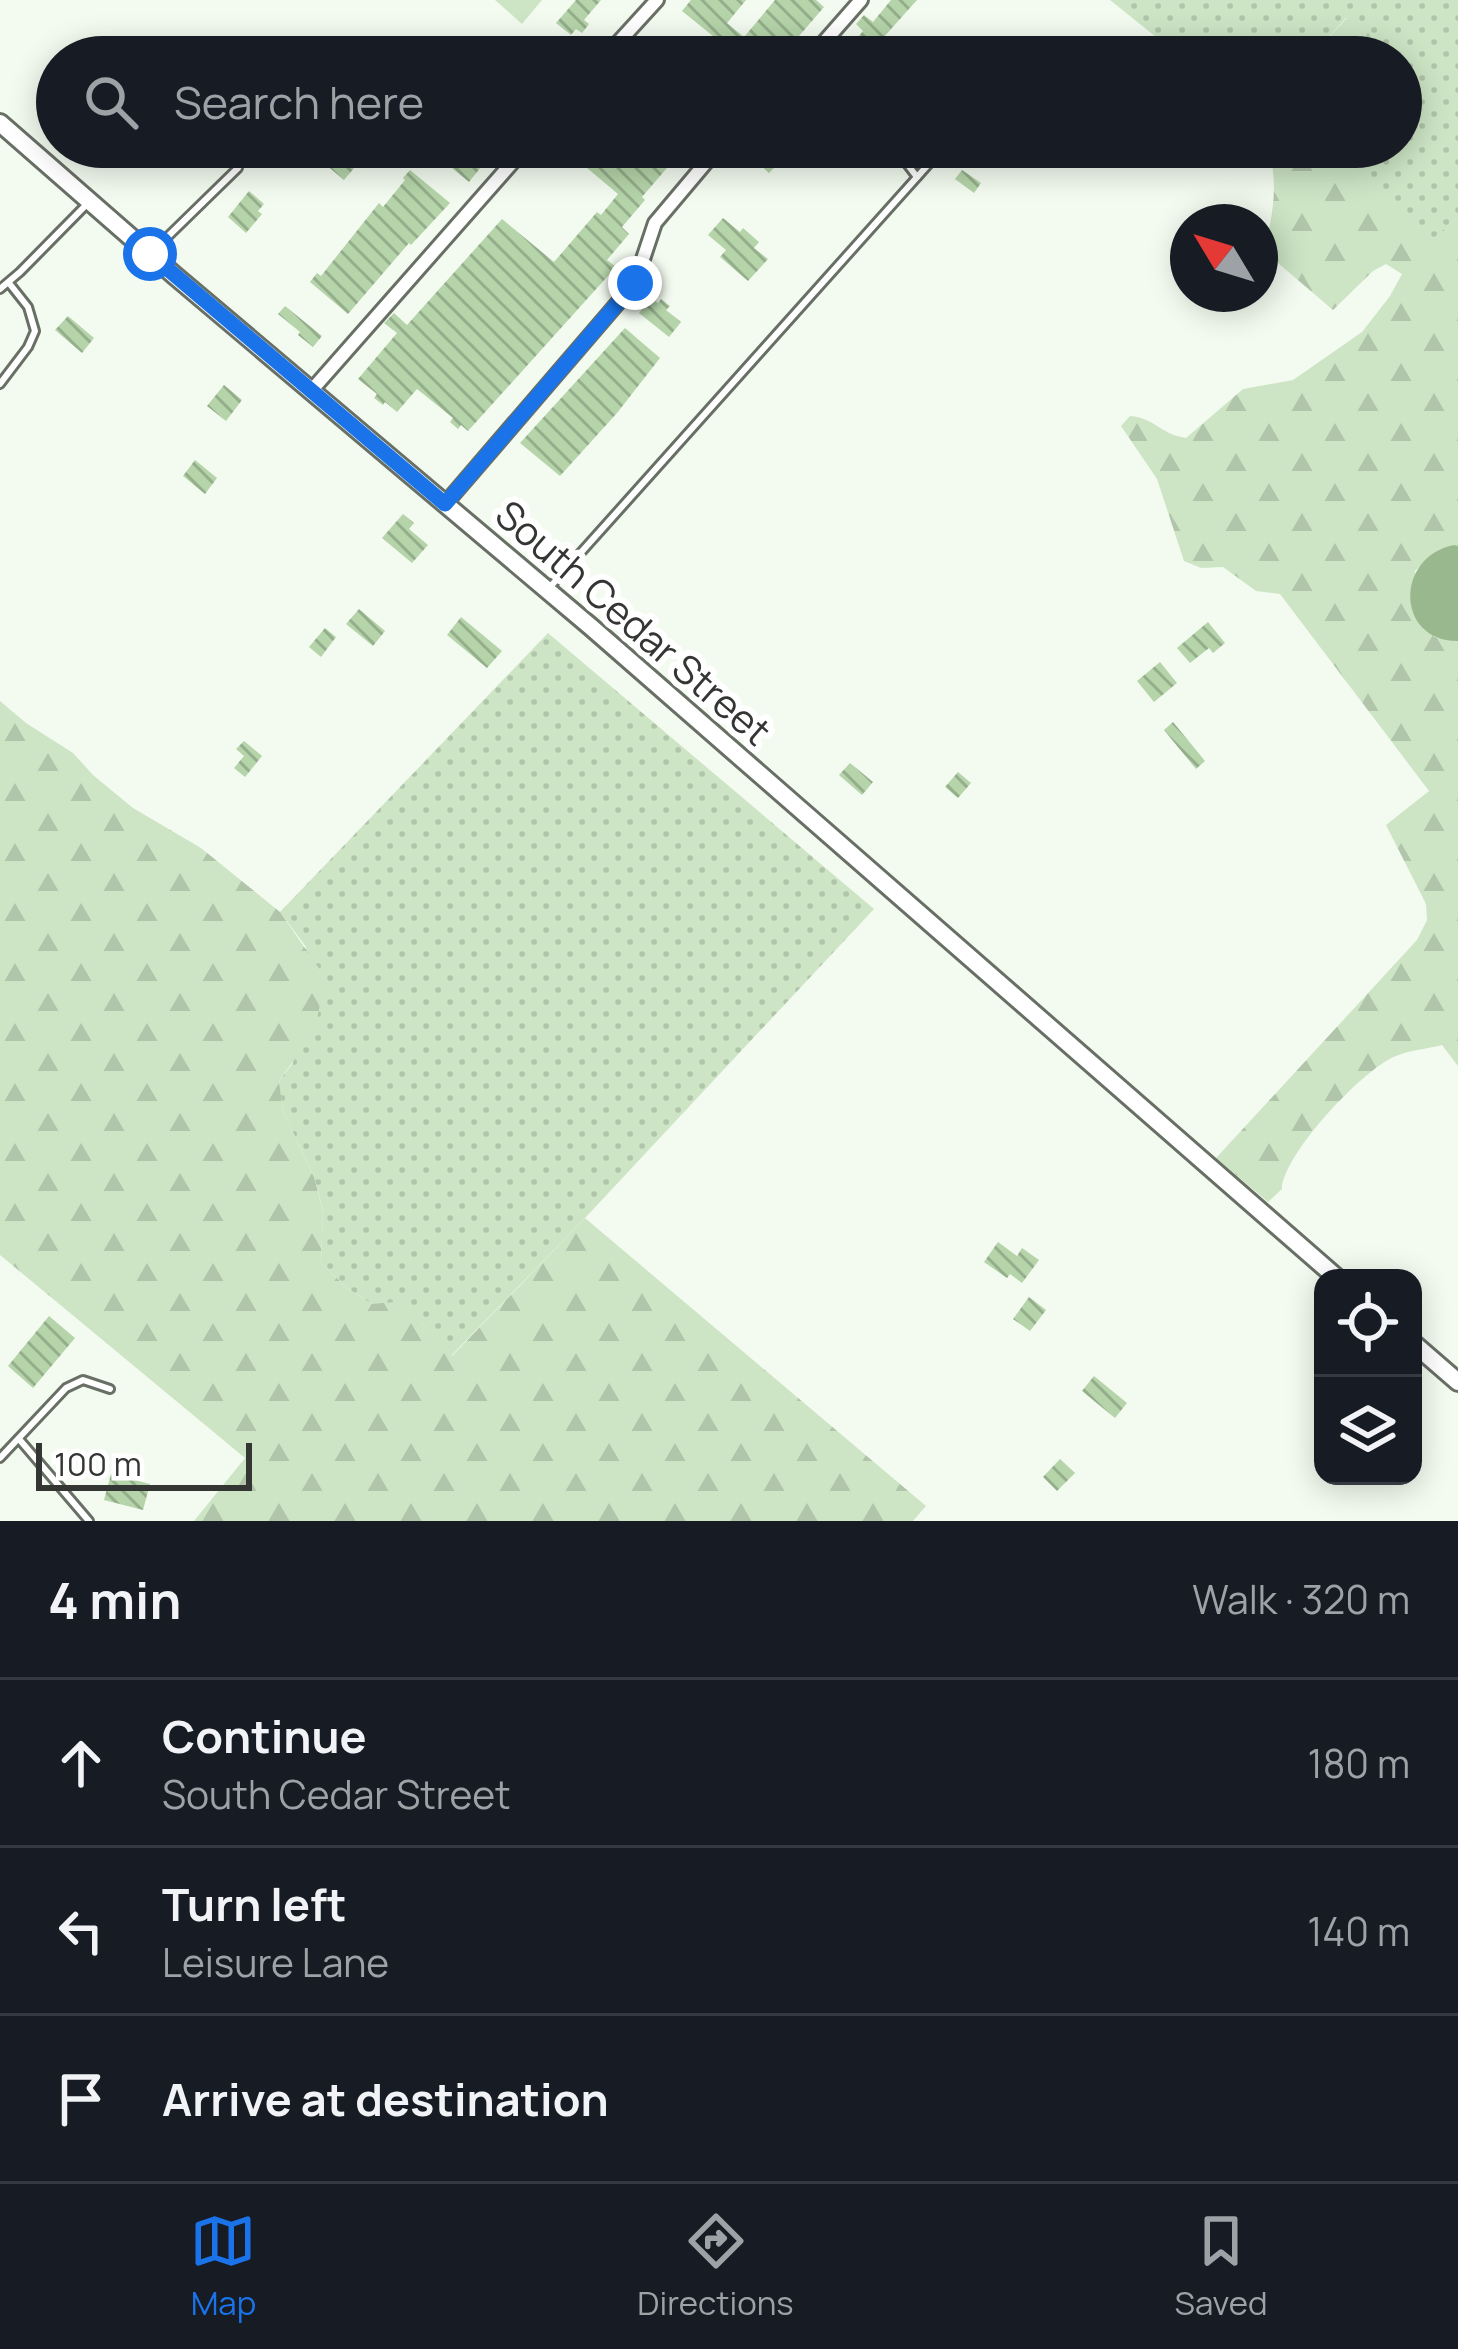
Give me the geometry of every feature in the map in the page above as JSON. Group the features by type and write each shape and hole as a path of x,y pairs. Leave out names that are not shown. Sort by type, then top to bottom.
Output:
{"main road":[{"name":"South Cedar Street","path":"0,123 36,155"},
{"name":"South Cedar Street","path":"51,168 548,590 1327,1269"},
{"path":"1422,1351 1458,1382"}],"street":[{"path":"624,36 657,0"},
{"path":"829,36 861,0"},
{"path":"311,391 507,168"},
{"path":"445,504 635,283 655,223 701,168"}],"lane":[{"path":"150,254 238,168"},
{"path":"910,168 917,177"},
{"path":"548,590 925,168"},
{"path":"0,289 89,201"},
{"path":"0,384 35,331 28,308 9,283"},
{"path":"0,1458 66,1388 83,1380 110,1389"},
{"path":"19,1438 89,1521"}],"green space":[{"path":"495,0 542,0 522,24"},
{"path":"1110,0 1458,0 1458,217 1429,243 1349,168 1422,168 1422,36 1373,36 1346,18 1329,36 1155,36"},
{"path":"1347,18 1364,23 1373,34 1373,36 1330,36"},
{"path":"1272,168 1349,168 1429,242 1458,217 1458,546 1440,551 1415,571 1423,629 1435,637 1458,641 1458,1066 1442,1045 1401,1054 1382,1064 1327,1114 1296,1155 1282,1189 1268,1202 1216,1158 1417,940 1427,920 1426,904 1386,825 1429,791 1280,594 1256,591 1223,567 1201,568 1184,561 1157,479 1121,426 1130,416 1139,417 1186,438 1243,389 1293,380 1362,332 1390,296 1402,274 1386,264 1333,310 1278,263 1278,204 1272,204"},
{"path":"548,633 874,909 451,1356 422,1324 372,1304 321,1263 323,1210 314,1177 283,1111 279,1081 293,1063 306,947 280,912"},
{"path":"0,701 73,753 133,808 201,848 280,912 325,977 315,1031 279,1081 283,1111 314,1177 323,1211 321,1263 347,1288 372,1304 395,1302 452,1356 585,1218 926,1506 913,1521 194,1521 245,1458 0,1255"}],"shaded area":[{"path":"1458,546 1458,641 1438,638 1423,628 1410,598 1421,565"}],"building":[{"path":"576,0 601,0 584,20 589,24 582,33 576,29 571,35 556,23"},
{"path":"691,0 746,0 727,23 743,36 713,36 682,11"},
{"path":"775,0 816,0 824,7 799,36 745,36"},
{"path":"891,0 917,0 885,36 859,36 863,31 856,24 864,15 873,22"},
{"path":"330,168 354,168 344,180"},
{"path":"452,168 480,168 469,182"},
{"path":"587,168 667,168 622,227 629,234 607,260 616,267 468,431 461,425 458,429 450,422 453,418 417,389 397,412 374,398 377,394 358,379 397,333 384,323 394,313 407,325 502,219 554,262 618,194"},
{"path":"410,170 450,203 348,314 310,282 317,273 321,276 379,203 383,207"},
{"path":"962,170 981,183 974,193 955,179"},
{"path":"249,191 264,204 246,233 228,217"},
{"path":"723,218 759,242 754,248 768,259 748,281 720,257 726,250 708,235"},
{"path":"651,298 670,306 666,310 681,322 669,337 639,313"},
{"path":"285,306 322,336 313,347 278,314"},
{"path":"68,316 94,338 82,353 55,330"},
{"path":"625,328 660,358 560,476 520,443"},
{"path":"224,385 242,400 226,421 207,406"},
{"path":"195,460 217,478 205,494 183,476"},
{"path":"403,514 414,523 409,529 428,545 412,563 382,538"},
{"path":"359,609 385,631 373,646 346,624"},
{"path":"461,617 502,651 487,668 447,635"},
{"path":"1208,622 1225,643 1190,663 1177,648"},
{"path":"325,628 336,637 321,657 309,647"},
{"path":"1160,662 1177,683 1154,702 1137,681"},
{"path":"1173,722 1205,761 1196,769 1164,730"},
{"path":"244,741 262,756 245,777 234,768 244,756 236,749"},
{"path":"850,763 873,782 862,795 839,775"},
{"path":"958,772 971,783 958,798 945,787"},
{"path":"998,1242 1017,1256 1022,1248 1039,1260 1022,1283 984,1262"},
{"path":"1029,1297 1046,1310 1030,1331 1013,1319"},
{"path":"49,1316 75,1338 33,1388 8,1366"},
{"path":"1094,1376 1127,1403 1115,1418 1082,1391"},
{"path":"1060,1459 1075,1473 1057,1491 1043,1477"},
{"path":"111,1474 150,1484 143,1510 104,1500"}],"route":[{"path":"150,254 445,504 635,283"}]}
